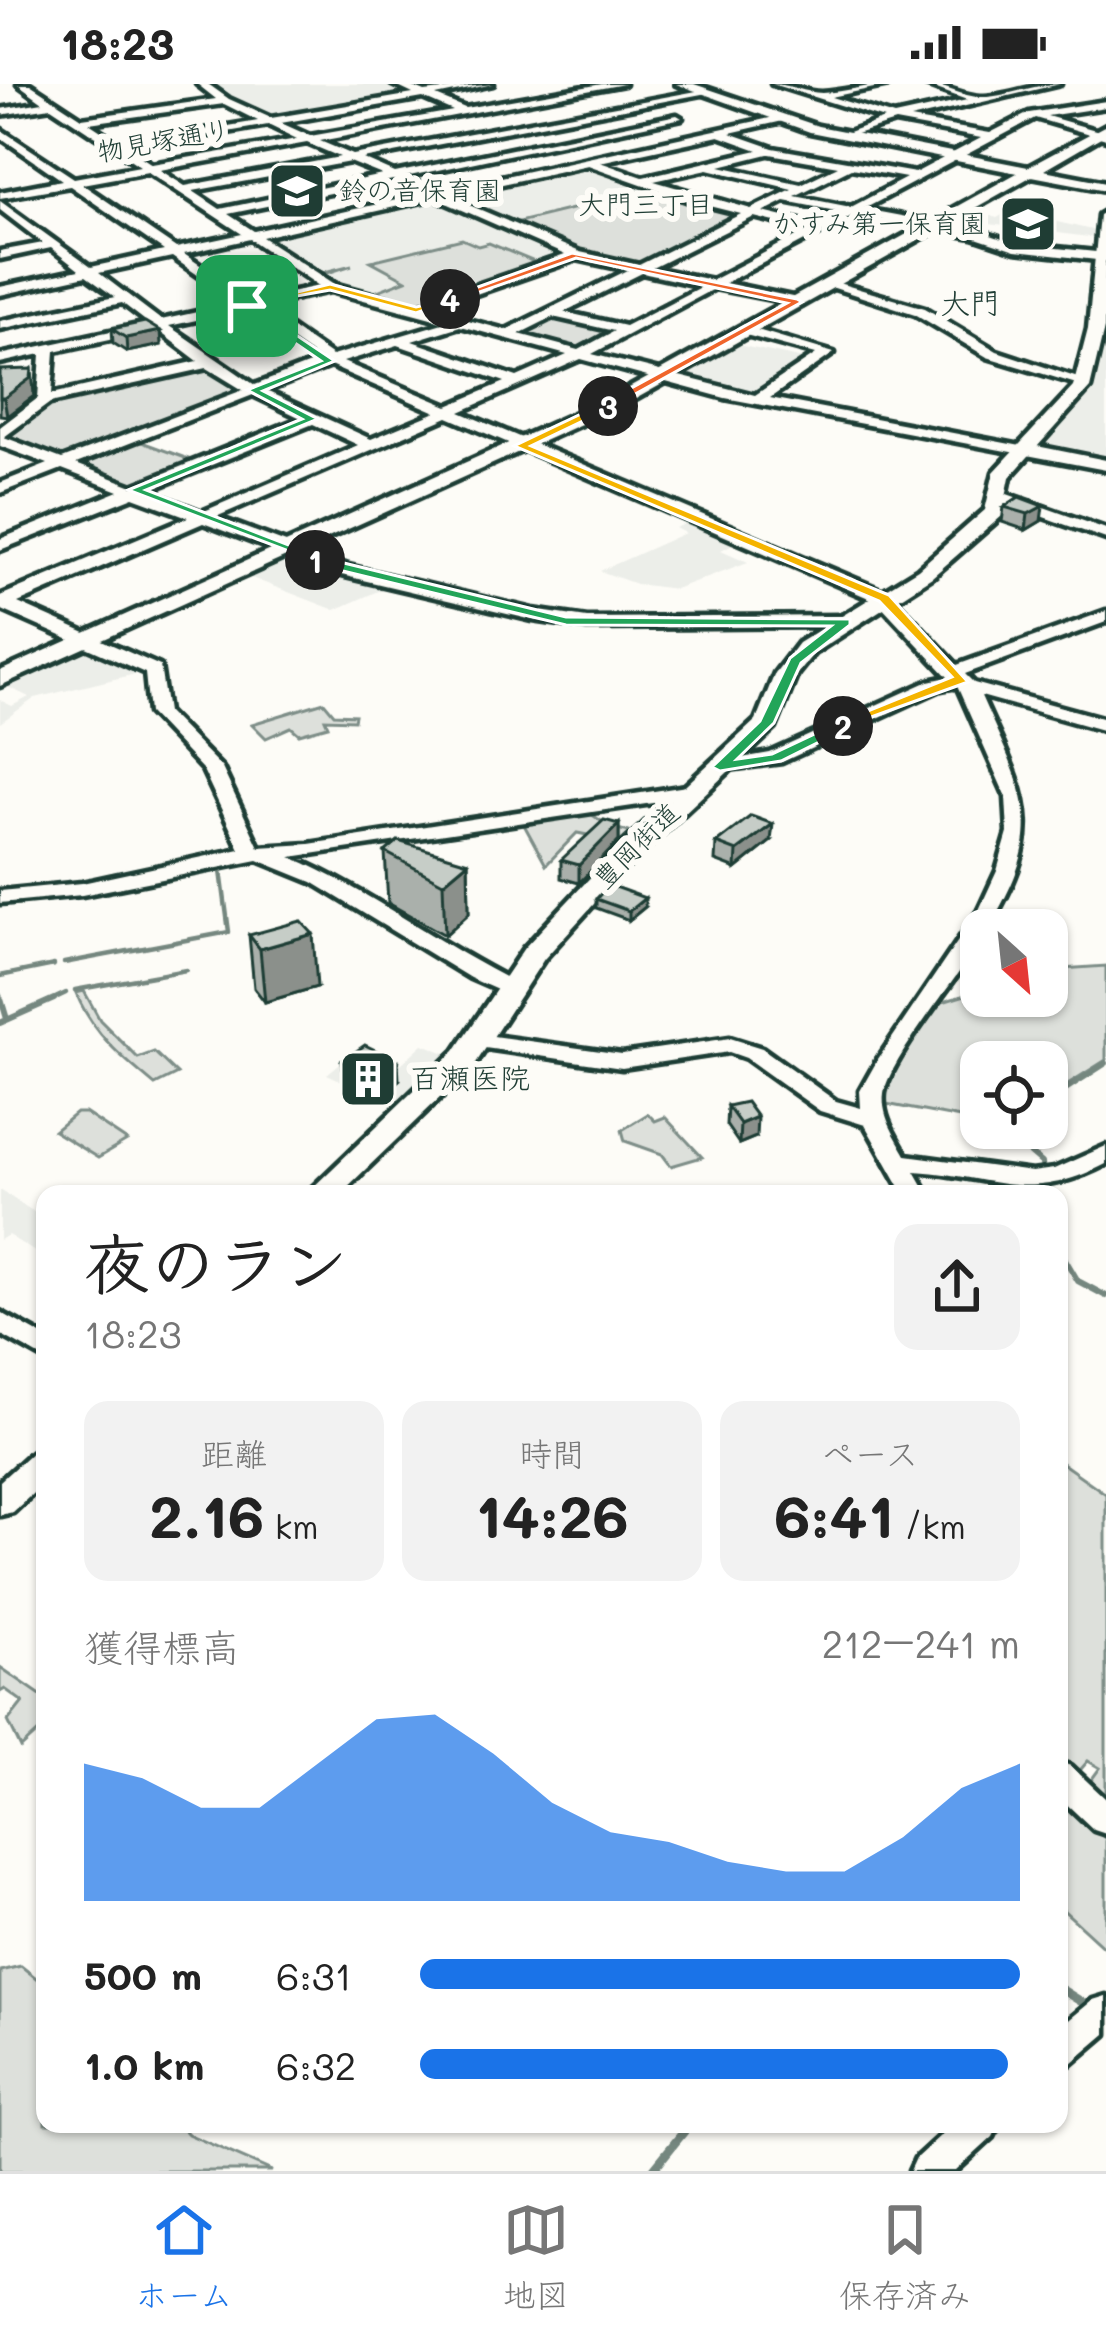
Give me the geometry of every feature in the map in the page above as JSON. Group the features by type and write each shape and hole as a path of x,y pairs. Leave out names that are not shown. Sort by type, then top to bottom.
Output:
{"main road":[{"path":"682,84 747,110 847,136 1106,186"},
{"path":"0,679 663,377 1102,133"},
{"name":"豊岡街道","path":"331,1185 479,1042 558,926 767,723 795,661 845,622 938,563 994,512 1001,497 1001,476 1077,395 1083,382 1096,329 1106,215"},
{"path":"0,1502 36,1469"}],"street":[{"path":"23,84 330,287 758,400 1106,465"},
{"path":"202,84 225,101 308,140 576,255 797,302"},
{"path":"397,84 641,181 749,215 820,229"},
{"path":"118,148 488,84"},
{"name":"物見塚通り","path":"0,199 71,182 620,84"},
{"path":"777,84 895,119 993,137"},
{"path":"747,110 888,84"},
{"path":"928,84 1102,133"},
{"path":"1012,84 1088,108"},
{"path":"847,136 895,119 1055,84"},
{"path":"181,190 703,93"},
{"path":"1008,108 1102,95"},
{"path":"1,602 580,355 1033,115 1088,108 1102,95"},
{"path":"76,122 225,101"},
{"path":"0,112 50,104"},
{"path":"639,105 771,151 920,177"},
{"path":"216,213 677,118"},
{"path":"0,290 255,238 779,119"},
{"path":"0,132 330,361 884,598 962,679 1016,797 1015,834 989,912 878,1078 871,1100 874,1120 911,1185"},
{"path":"641,181 771,151"},
{"path":"0,157 29,153"},
{"path":"507,334 851,164"},
{"path":"705,166 803,188"},
{"path":"785,198 934,226 1015,247 1103,257"},
{"path":"0,199 209,363 253,390 373,446"},
{"path":"0,223 21,220"},
{"path":"0,255 54,244"},
{"path":"416,310 576,255"},
{"path":"832,283 920,311 992,354 1083,382"},
{"path":"0,359 330,287"},
{"path":"0,325 125,299"},
{"path":"551,313 626,330"},
{"path":"0,488 330,361 461,322"},
{"path":"747,331 827,353 758,400"},
{"path":"400,340 518,382"},
{"path":"45,400 48,349"},
{"path":"209,363 45,400 0,438 344,571 566,621 845,622"},
{"path":"0,545 312,419"},
{"path":"1088,465 1106,477"},
{"path":"1001,497 1106,534"},
{"path":"1,602 154,670 158,713 212,768 249,848 328,882 429,948 511,989"},
{"path":"720,767 776,758 934,685 962,679 1106,616"},
{"path":"962,679 1106,725"},
{"path":"0,897 82,889 202,861 693,791"},
{"path":"479,1042 622,1061 730,1045 754,1054 828,1106 874,1120"},
{"path":"899,1161 948,1165 1029,1184 1060,1179 1106,1154"},
{"path":"0,1321 36,1344"},
{"path":"1068,1784 1106,1820"},
{"path":"1068,2044 1106,2012"},
{"path":"929,2171 970,2133"}],"shaded area":[{"path":"206,84 390,84 415,94 272,119"},
{"path":"590,165 659,189 510,224 450,199"},
{"path":"593,165 742,216 638,265 581,253 510,224 654,189 592,166 526,179"},
{"path":"440,201 567,256 418,307 337,287 263,240"},
{"name":"かすみ第一保育園","path":"975,211 997,218 1004,214 1026,218 1033,212 1056,216 1053,221 1096,231 1096,238 959,220"},
{"path":"462,239 478,246 489,243 539,264 563,255 528,240 567,256 418,307 337,287 316,274 352,265 321,275 370,294 406,280 371,261"},
{"path":"551,316 618,330 581,351 516,335"},
{"path":"738,345 813,361 760,396 680,378"},
{"path":"1099,350 1106,351 1106,463 1037,448 1086,394"},
{"path":"205,367 245,389 61,459 5,436 49,402"},
{"path":"136,440 194,461 133,486 73,464"},
{"path":"685,524 733,544 721,550 748,562 675,589 636,584 600,571 685,533 675,528"},
{"path":"299,557 396,583 335,610 249,577"},
{"path":"90,649 148,671 35,698 0,723 0,700 12,706 29,697 6,686"},
{"path":"324,702 334,714 355,715 354,720 325,719 328,726 299,734 291,727 266,738 252,724"},
{"path":"585,810 610,827 637,834 628,843 577,833 546,865 522,821"},
{"path":"1106,966 1106,1060 1068,1084 1068,1041 960,1041 960,1118 881,1103 893,1068 936,1004 960,997 960,1017 1068,1017 1068,969"},
{"path":"84,991 100,1020 138,1058 154,1052 177,1074 155,1085 131,1065 91,1021 76,993"},
{"path":"423,1044 453,1056 401,1108 327,1074 344,1060 392,1072"},
{"path":"76,1113 85,1113 127,1141 98,1158 54,1131"},
{"path":"648,1114 655,1121 665,1117 702,1157 671,1166 662,1154 625,1141 622,1130"},
{"path":"0,1190 36,1213 36,1251 8,1235 0,1240"},
{"path":"1068,1467 1106,1494 1106,1801 1086,1787 1100,1768 1088,1761 1075,1776 1068,1769"},
{"path":"0,1667 36,1692 36,1734 21,1748 8,1721 23,1702 5,1689 0,1692"},
{"path":"1068,1806 1106,1839 1106,1949 1068,1914"},
{"path":"21,1966 36,1978 36,2133 187,2133 272,2171 0,2171 0,1971"}],"building":[{"path":"145,322 160,331 126,338 112,329"},
{"path":"32,369 31,378 0,398 0,370"},
{"path":"1019,497 1043,506 1028,514 1004,507"},
{"path":"751,816 773,824 737,851 716,843"},
{"path":"604,820 619,824 579,865 561,860"},
{"path":"398,841 468,862 443,883 385,852"},
{"path":"609,885 645,898 629,911 596,899"},
{"path":"301,921 313,934 260,949 249,935"},
{"path":"365,1045 398,1061 380,1075 342,1061"},
{"path":"746,1102 757,1117 740,1124 727,1106"}],"waterway":[{"path":"64,963 229,932 220,863"},
{"path":"0,976 54,965"},
{"path":"75,990 186,970"},
{"path":"47,1002 66,993"},
{"path":"0,995 2,1002"},
{"path":"1,999 7,1019"},
{"path":"0,1023 54,999"},
{"path":"1068,1087 1106,1063"},
{"path":"1026,1149 1042,1163 1043,1176"},
{"path":"1062,1183 1076,1175"},
{"path":"1068,1264 1078,1281 1106,1296"},
{"path":"1068,1994 1090,2007"},
{"path":"1068,2065 1072,2061"},
{"path":"652,2171 683,2133"},
{"path":"989,2138 994,2133"}],"place":[{"name":"鈴の音保育園","path":"297,191"},
{"name":"かすみ第一保育園","path":"1028,224"},
{"name":"百瀬医院","path":"368,1079"}],"district":[{"name":"大門三丁目","path":"646,205"},
{"name":"大門","path":"970,304"}],"route":[{"path":"576,255 797,302 626,397 520,446 884,598 962,679 934,685 776,758 720,767 767,723 783,679 806,648 845,622 619,624 546,617 344,571 135,490 312,419 253,390 330,361 247,306 330,287 416,310 576,255"}]}
